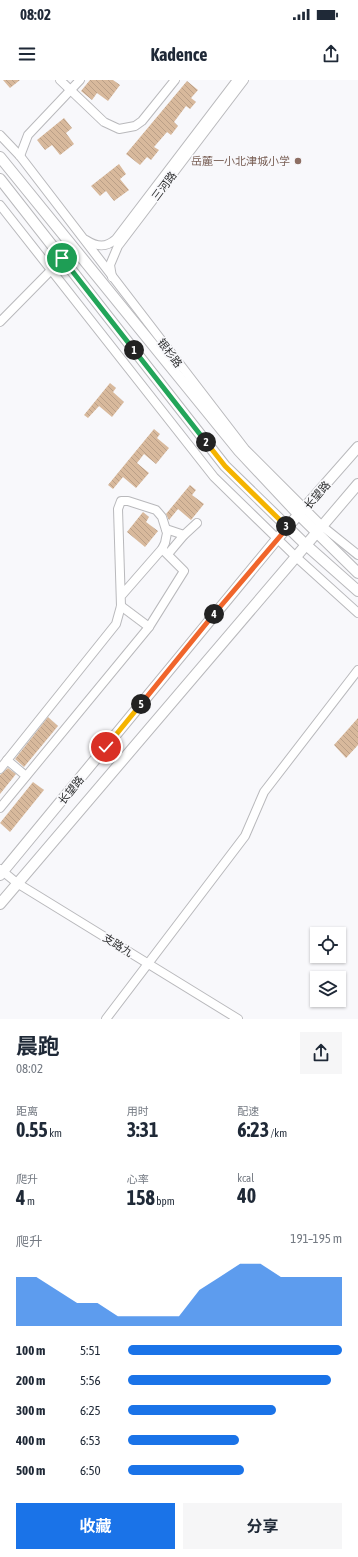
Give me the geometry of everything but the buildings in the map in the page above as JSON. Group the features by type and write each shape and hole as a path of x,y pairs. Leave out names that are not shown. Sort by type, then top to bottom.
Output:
{"main road":[{"name":"银杉路","path":"0,157 239,451 319,529 358,573"},
{"path":"0,179 225,466 305,544 358,591"},
{"name":"长望路","path":"1,872 277,539 358,447"},
{"name":"长望路","path":"0,904 305,544 358,484"}],"street":[{"path":"60,80 104,122 119,129 126,129 135,126 142,121 174,80"},
{"path":"20,156 28,135 80,80"},
{"name":"三河路","path":"82,237 93,244 104,246 111,244 116,239 237,80"},
{"name":"三河路","path":"112,277 110,266 118,246 244,80"},
{"name":"银杉路","path":"0,135 20,156 245,449 302,512"},
{"path":"0,205 214,477 277,539 358,613"},
{"path":"0,322 62,258"},
{"path":"0,769 112,630 120,615 119,504 122,501 128,501 156,510 162,517 166,529 167,537 165,551"},
{"path":"121,596 165,551 197,523"},
{"path":"166,529 184,535"},
{"name":"银杉路","path":"319,529 358,555"},
{"path":"0,808 149,627 184,571 165,551"},
{"path":"121,606 149,627"},
{"path":"106,1019 245,836 264,792 358,670"},
{"path":"7,760 26,776"},
{"name":"支路九","path":"1,872 238,1019"}],"place":[{"name":"岳麓一小北津城小学","path":"298,161"}],"route":[{"path":"62,258 225,466 288,527 106,747"}]}
